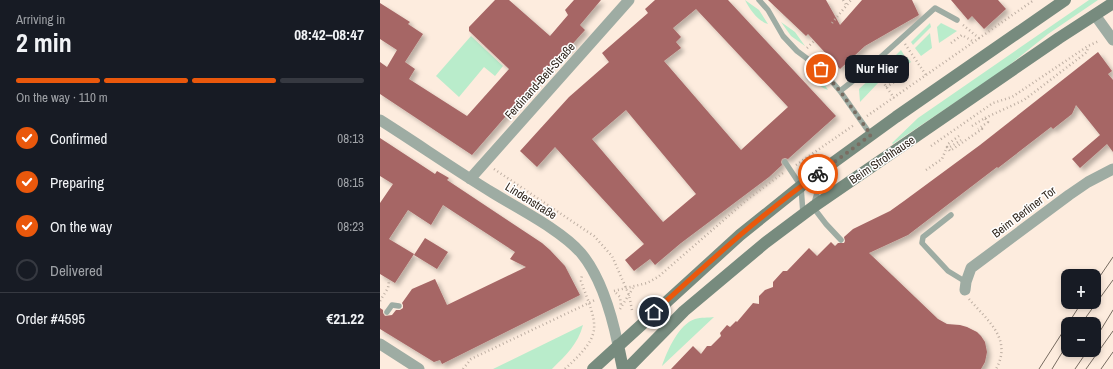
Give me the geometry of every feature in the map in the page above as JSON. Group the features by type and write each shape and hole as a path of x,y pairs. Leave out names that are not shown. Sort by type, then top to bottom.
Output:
{"main road":[{"name":"Beim Strohhause","path":"593,369 740,235 801,186 871,135 1065,0"},
{"name":"Beim Strohhause","path":"627,369 684,311 765,243 808,211 1113,3"},
{"path":"618,345 622,369"}],"street":[{"name":"Ferdinand-Beit-Straße","path":"470,179 629,0"},
{"path":"1095,15 1113,40"},
{"name":"Lindenstraße","path":"380,120 470,179 562,236 581,253 602,291 614,325 618,345"},
{"name":"Beim Berliner Tor","path":"966,286 971,268 1075,190 1113,169"},
{"path":"380,344 419,369"}],"lane":[{"path":"759,0 768,10 783,36 797,51 821,69 840,91 871,135"},
{"path":"840,91 863,73 935,8 957,20"},
{"path":"785,162 801,186 808,211 826,224 841,240"},
{"path":"808,211 824,170"},
{"path":"950,215 923,237 922,243 948,271 966,286"},
{"path":"387,312 392,305 399,306"}],"path":[{"path":"843,0 847,6"},
{"path":"832,23 852,0"},
{"path":"611,292 647,283 658,277 748,199 789,169 861,121 1034,0"},
{"path":"957,20 980,38"},
{"path":"951,43 962,35 974,42"},
{"path":"901,38 926,76"},
{"path":"931,146 994,103 1012,98 1088,46 1087,52 1024,100 985,118 972,126"},
{"path":"886,87 907,71"},
{"path":"863,73 881,79 894,98"},
{"path":"896,80 898,82 909,74"},
{"path":"949,147 950,151 982,129 979,128 988,122 985,118"},
{"path":"926,170 942,159 949,147 948,144 959,136"},
{"path":"949,147 961,140"},
{"path":"380,301 388,288 389,281"},
{"path":"966,286 970,300 996,328 1002,346 1002,360 996,369"},
{"path":"621,307 634,287"},
{"path":"463,369 471,359 588,303 594,320 595,330 592,340 578,358 565,369"},
{"path":"578,358 582,362"}],"green space":[{"path":"745,0 759,10 768,24 764,23 755,15"},
{"path":"1089,0 1098,0 1048,34 1002,71 893,144 892,143 918,118"},
{"path":"781,22 795,32 805,46 791,36"},
{"path":"930,23 931,27 913,45 911,42"},
{"path":"941,23 957,31 939,43 937,27"},
{"path":"930,33 932,48 921,56 915,48"},
{"path":"471,36 503,66 495,76 484,67 459,97 436,76"},
{"path":"901,50 904,55 884,76 877,74"},
{"path":"907,57 911,62 889,77"},
{"path":"805,66 819,76 828,90 824,89 815,81"},
{"path":"870,79 879,82 860,102 859,89"},
{"path":"714,317 662,366 670,346 684,326 695,319"},
{"path":"583,325 575,344 552,369 493,369"}],"building":[{"path":"495,0 509,0 550,36 568,15 565,10 574,0 601,0 580,25 585,30 568,49 558,56 472,155 380,94 380,62 387,67 397,50 380,39 380,3 410,22 408,24 423,34 405,62 415,69 409,79 467,116 509,69 469,31 469,27"},
{"path":"655,0 728,0 836,116 788,159 782,159 782,165 769,177 681,243 655,265 650,259 634,271 625,260 644,244 555,147 537,167 520,151 569,97 609,62 602,53 648,13 645,9","holes":["696,9 788,107 741,150 664,61 681,48 676,42 681,37 673,28","626,110 696,194 663,222 592,139"]},
{"path":"768,0 826,0 840,25 862,0 912,0 919,15 865,46 840,69 808,34 806,36"},
{"path":"951,0 998,0 1006,9 984,29 972,16 968,20"},
{"path":"1098,52 1112,71 1108,74 1113,80 1113,152 1107,144 1080,168 1072,159 1100,135 1076,105 1072,114 1053,129 1051,127 908,235 869,253 938,319 947,324 967,327 977,332 981,336 985,342 987,352 985,362 981,369 671,369 693,346 701,354 707,346 711,346 721,336 720,333 727,325 730,327 736,321 737,322 753,303 759,304 759,296 765,290 773,287 773,282 783,271 787,271 809,248 817,256 831,242 835,246 838,243 844,243 844,237 853,229 890,211 904,201 980,145"},
{"path":"380,138 435,174 437,171 449,178 447,180 542,243 565,266 580,295 442,364 440,360 434,362 380,329 380,308 383,310 385,316 392,315 396,310 403,308 402,303 412,289 435,279 447,305 526,267 510,259 515,252 443,205 431,225 408,210 389,239 414,254 395,283 380,274 380,203 393,184 380,176"},
{"path":"425,238 448,252 437,269 414,255"}],"tram line":[{"path":"1101,275 1113,257"},
{"path":"1086,317 1113,280"},
{"path":"1039,369 1078,309"},
{"path":"1101,330 1113,310"},
{"path":"1086,369 1113,331"},
{"path":"1101,369 1113,352"},
{"path":"1052,369 1061,354"},
{"path":"1075,369 1083,357"}],"way so far":[{"path":"818,174 871,135 840,91 821,69"}],"place":[{"name":"Nur Hier","path":"821,69"}],"route":[{"path":"654,312 740,235 818,174"}]}
